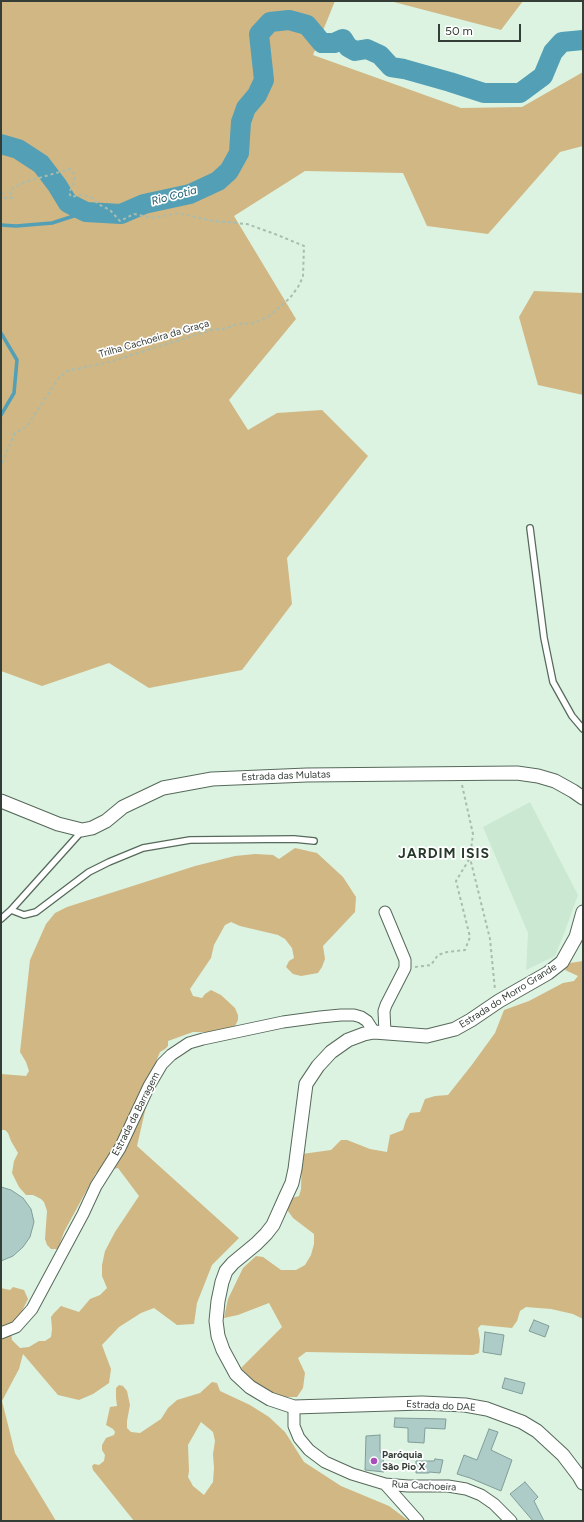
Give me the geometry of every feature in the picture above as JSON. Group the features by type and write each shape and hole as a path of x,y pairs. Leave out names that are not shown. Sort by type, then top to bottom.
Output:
{"street":[{"name":"Estrada das Mulatas","path":"82,830 92,828 106,821 123,807 163,788 212,779 307,775 460,774 493,772 517,773 538,776 554,781 583,798"},
{"path":"1,801 58,824 82,830"},
{"path":"380,1032 386,1005 405,968 405,960 385,912"},
{"name":"Estrada do Morro Grande","path":"294,1407 270,1399 250,1387 236,1374 229,1364 220,1343 216,1321 218,1301 226,1271 266,1234 273,1225 286,1196 295,1169 304,1095 306,1084 310,1076 331,1052 348,1040 380,1032 427,1036 455,1029 548,973 562,962 576,937 583,912"},
{"name":"Estrada da Barragem","path":"1,1333 16,1327 36,1303 83,1214 96,1186 120,1148 149,1086 162,1064 171,1055 189,1043 203,1039 283,1022 320,1017 354,1015 361,1017 380,1032"},
{"name":"Estrada do DAE","path":"294,1407 422,1403 465,1405 487,1409 522,1422 537,1431 563,1455 580,1476 583,1483"},
{"name":"Rua Cachoeira","path":"294,1407 294,1426 299,1438 309,1450 325,1462 352,1474 385,1484 408,1486 448,1486 466,1489 481,1495 494,1504 511,1521"},
{"path":"385,1484 418,1521"}],"lane":[{"path":"530,528 544,638 553,682 572,716 583,729"},
{"path":"1,919 11,910 82,830"},
{"path":"11,910 24,915 36,912 89,872 108,862 143,848 190,840 294,839 314,841"}],"path":[{"name":"Trilha Cachoeira da Graça","path":"1,192 5,198 12,198 10,190 26,182 70,169 75,175 73,186 69,192 71,197 82,195 91,197 98,204 110,210 120,221 134,214 154,218 178,213 213,221 247,224 304,246 303,277 290,298 270,316 256,323 238,324 223,330 211,330 113,361 67,371 58,379 26,428 15,433 1,465"},
{"path":"460,774 473,834 470,858 490,939 496,1003"},
{"path":"405,968 431,965 438,955 465,950 470,937 456,881 470,858"}],"shaded area":[{"path":"1,1 335,1 313,55 461,108 522,107 583,72 583,146 560,152 488,234 427,226 403,173 305,171 234,216 296,319 229,400 248,430 277,413 322,410 368,456 287,558 292,604 242,670 149,688 109,663 42,686 1,671"},
{"path":"390,1 523,1 501,30"},
{"path":"534,291 583,293 583,395 538,385 519,317"},
{"path":"530,802 578,895 555,956 526,970 528,933 483,827"},
{"path":"295,848 317,853 343,877 356,897 355,912 323,946 325,959 318,973 301,976 293,974 286,967 289,961 294,958 292,948 285,939 278,935 240,926 231,922 225,925 214,945 211,958 190,989 193,996 202,998 211,990 221,995 235,1008 238,1015 238,1020 234,1028 216,1032 193,1032 168,1041 168,1046 160,1052 153,1069 153,1076 137,1146 239,1238 212,1265 197,1303 194,1324 177,1325 154,1308 141,1313 119,1327 102,1345 111,1369 109,1383 93,1394 79,1400 58,1395 23,1354 19,1369 2,1401 15,1453 56,1521 1,1521 1,1288 10,1290 13,1287 24,1290 28,1299 20,1315 10,1326 12,1340 20,1348 29,1347 39,1341 45,1341 51,1337 51,1317 61,1306 79,1312 90,1299 100,1295 107,1288 102,1276 102,1265 105,1251 115,1232 139,1196 118,1168 96,1173 64,1232 58,1249 51,1249 47,1245 45,1239 47,1211 44,1202 33,1195 26,1195 19,1187 12,1173 14,1161 18,1153 8,1133 5,1130 1,1130 1,1074 26,1076 29,1071 20,1052 30,960 46,924 55,913 67,907 195,866 235,856 255,854 273,855 279,859"},
{"path":"583,961 583,1319 573,1314 551,1309 526,1307 520,1311 517,1321 512,1328 481,1325 478,1328 480,1341 479,1353 473,1355 306,1352 298,1358 305,1373 303,1388 297,1397 276,1397 258,1388 241,1368 282,1327 269,1303 238,1315 224,1318 228,1299 243,1268 256,1256 263,1257 281,1270 296,1270 305,1265 311,1255 314,1244 314,1234 293,1218 288,1211 287,1203 292,1198 299,1196 301,1189 302,1154 331,1150 341,1140 347,1140 370,1149 387,1152 390,1135 403,1130 410,1113 420,1112 425,1099 435,1096 448,1095 495,1033 504,1010 529,1001 563,983 574,981 578,976 565,970 570,963"},
{"path":"212,1382 217,1383 220,1391 250,1405 269,1417 285,1432 304,1462 341,1486 389,1506 409,1521 134,1521 93,1470 92,1466 94,1464 99,1465 104,1461 105,1455 102,1450 102,1445 106,1438 114,1435 115,1432 106,1425 110,1407 117,1406 116,1388 119,1385 123,1386 127,1391 130,1405 127,1428 131,1432 140,1433 161,1419 168,1408 177,1400 200,1393","holes":["201,1422 213,1432 215,1441 213,1454 213,1482 204,1495 193,1486 188,1477 188,1445"]}],"building":[{"path":"1,1187 11,1190 23,1198 31,1209 34,1222 30,1237 23,1247 13,1256 1,1261"},
{"path":"534,1320 549,1326 545,1337 529,1331"},
{"path":"485,1332 504,1335 501,1355 483,1352"},
{"path":"505,1378 525,1383 522,1394 502,1388"},
{"path":"395,1418 446,1419 445,1429 425,1428 424,1443 408,1442 408,1428 394,1427"},
{"path":"489,1429 498,1432 491,1450 512,1460 501,1491 457,1474 464,1455 477,1460"},
{"name":"Paróquia São Pio X","path":"380,1435 380,1452 383,1452 384,1472 365,1470 366,1436"},
{"path":"435,1459 443,1460 440,1473 416,1473 416,1461 434,1461"},
{"path":"525,1482 538,1497 534,1501 544,1521 533,1521 510,1494"}],"waterway":[{"name":"Rio Cotia","path":"1,144 18,149 41,164 57,185 68,203 86,212 121,214 144,204 190,194 218,181 229,171 239,153 241,122 246,108 257,95 264,80 259,34 270,22 289,20 307,25 322,43 334,43 343,39 348,47 355,51 367,49 380,55 391,67 404,69 484,93 520,93 543,76 553,52 562,42 583,40"},
{"path":"1,225 16,226 52,223 86,212"},
{"path":"1,333 17,360 14,393 1,415"}],"place":[{"name":"Paróquia São Pio X","path":"374,1461"}],"district":[{"name":"JARDIM ISIS","path":"444,854"}]}
